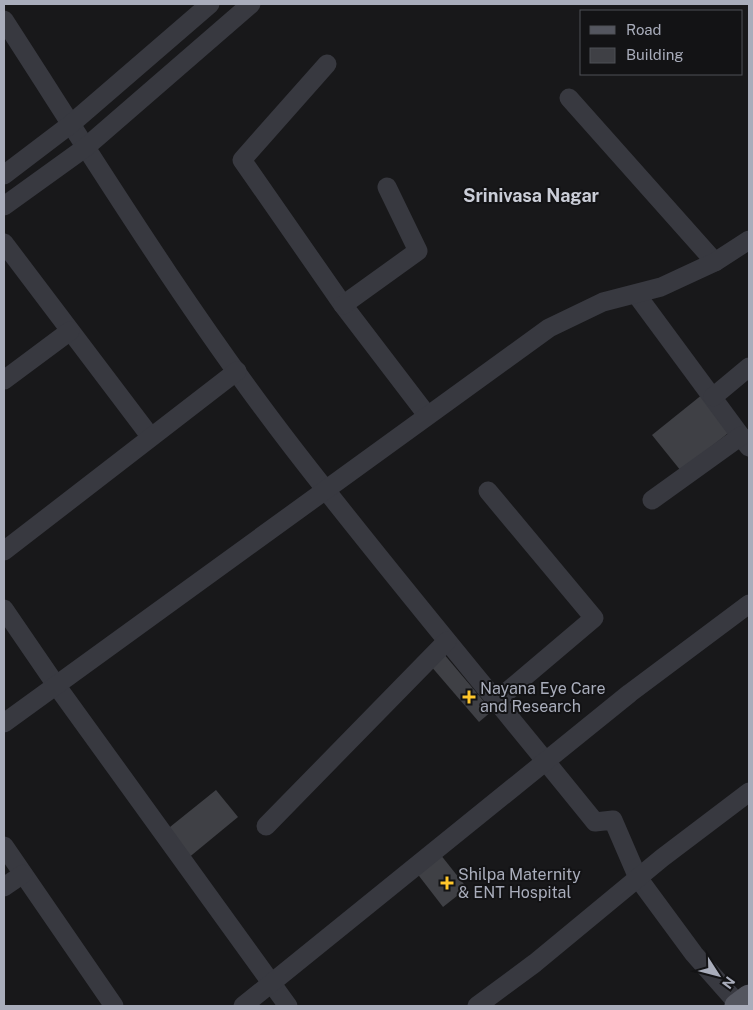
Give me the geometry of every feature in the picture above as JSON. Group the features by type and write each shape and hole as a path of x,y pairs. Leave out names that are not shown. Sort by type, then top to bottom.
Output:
{"street":[{"path":"4,175 71,124 210,4"},
{"path":"4,206 86,147 251,4"},
{"path":"4,20 189,303 237,371 326,489 595,822 613,820 638,878 694,954 742,1002"},
{"path":"327,64 242,160 343,305 427,415"},
{"path":"569,98 714,262"},
{"path":"343,305 418,251 387,187"},
{"path":"4,723 549,328 603,302 660,287 714,262 749,240"},
{"path":"4,243 150,436"},
{"path":"636,294 745,442 652,500"},
{"path":"4,380 70,331"},
{"path":"713,397 749,367"},
{"path":"4,551 150,436 237,371"},
{"path":"488,491 594,618 496,700"},
{"path":"243,1006 630,693 749,604"},
{"path":"4,609 56,685 288,1006"},
{"path":"266,826 447,641"},
{"path":"477,1006 535,964 638,878 749,792"},
{"path":"4,846 114,1006"},
{"path":"4,887 23,874"}],"building":[{"path":"703,394 732,430 681,471 652,435"},
{"path":"443,653 492,711 479,722 430,665"},
{"path":"216,790 238,817 187,859 165,831"},
{"path":"440,854 467,888 443,907 416,872"}],"place":[{"name":"Nayana Eye Care and Research","path":"469,697"},
{"name":"Shilpa Maternity & ENT Hospital","path":"447,883"}],"district":[{"name":"Srinivasa Nagar","path":"531,195"}]}
